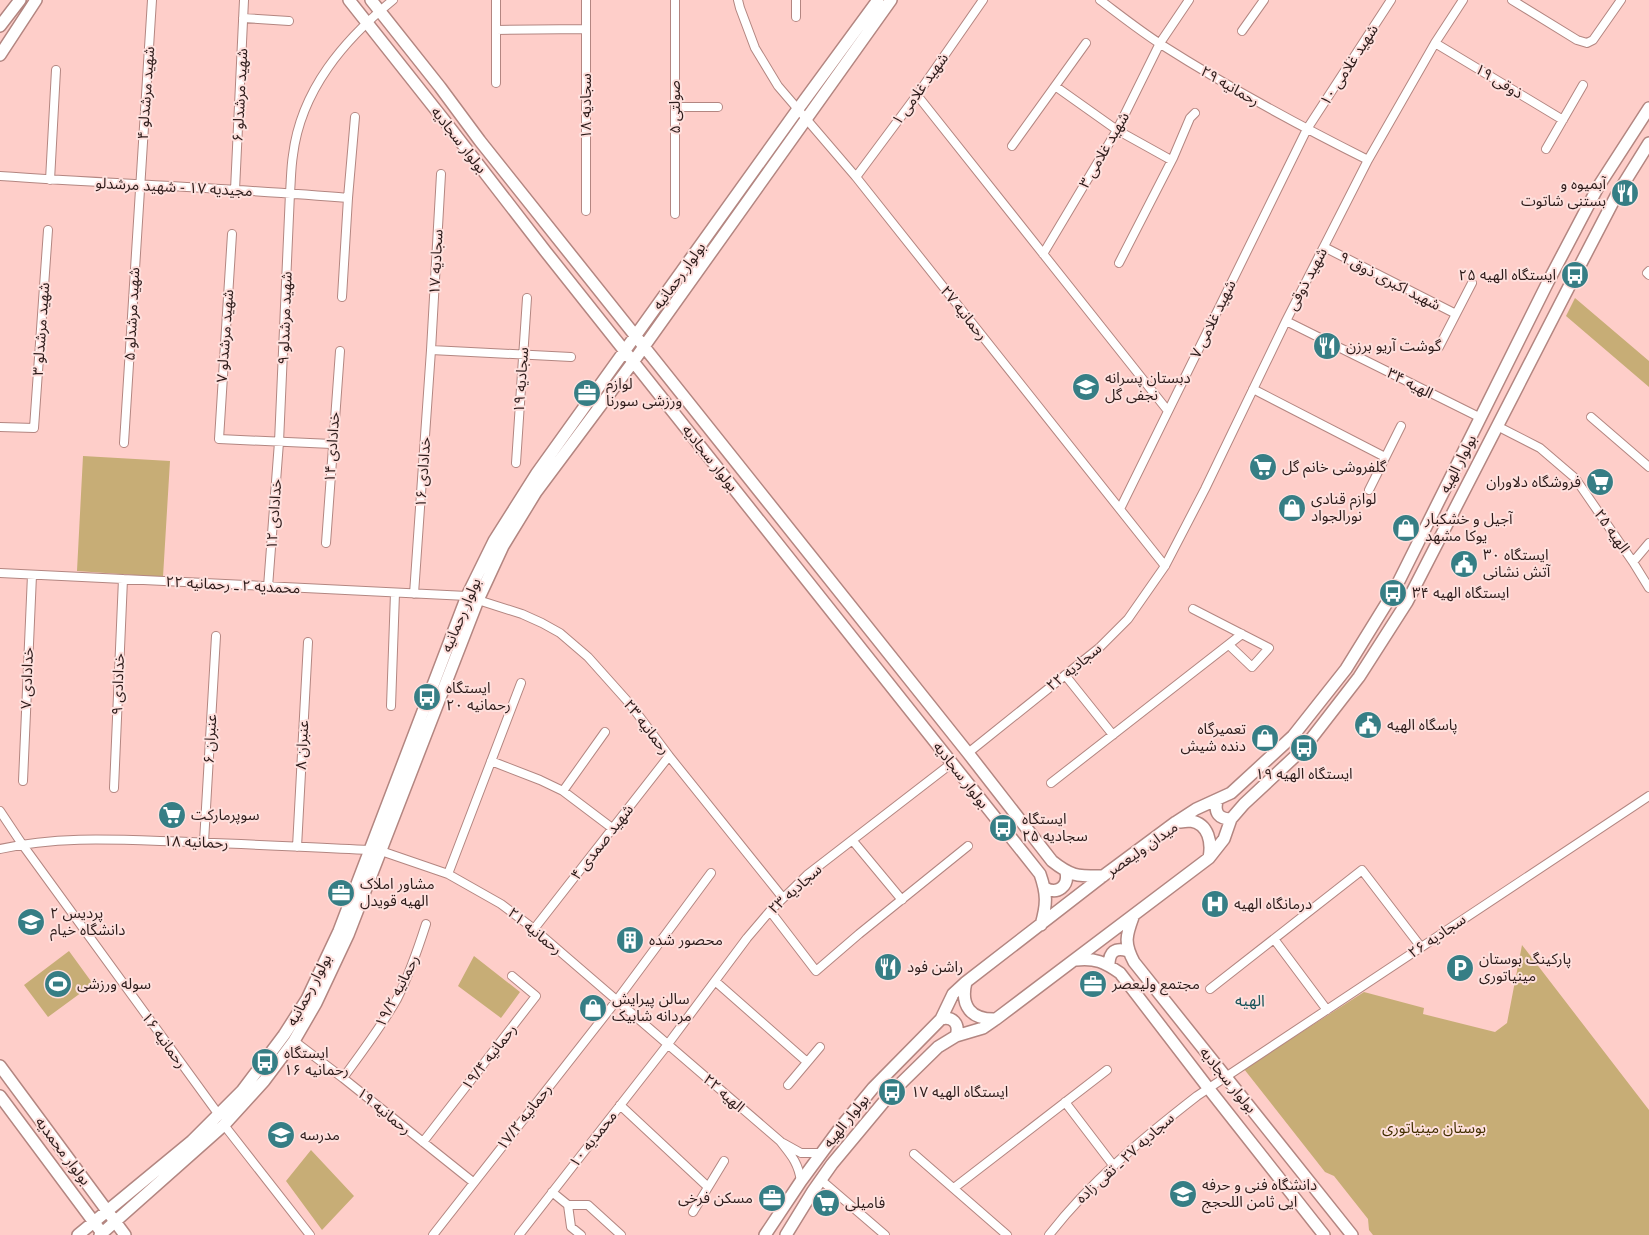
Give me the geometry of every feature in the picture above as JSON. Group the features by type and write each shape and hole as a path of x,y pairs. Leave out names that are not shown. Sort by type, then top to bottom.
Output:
{"main road":[{"path":"0,26 20,0"},
{"path":"0,55 36,0"},
{"name":"بولوار سجادیه","path":"348,0 1040,874 1046,899 1046,909 1041,925"},
{"name":"بولوار سجادیه","path":"371,0 480,141 1052,861 1066,872"},
{"name":"بولوار رحمانیه","path":"78,1235 192,1141 221,1120 265,1062 307,998 375,851 494,541 528,486 878,0"},
{"name":"بولوار رحمانیه","path":"473,598 536,492 633,362 891,0"},
{"name":"بولوار الهیه","path":"1176,822 1196,809 1231,793 1293,736 1346,668 1394,593 1548,282 1598,187 1649,108"},
{"name":"بولوار الهیه","path":"1209,858 1224,839 1231,819 1244,804 1304,748 1358,677 1407,602 1616,196 1649,143"},
{"path":"1481,418 1497,426"},
{"path":"1217,801 1215,808 1218,815 1224,819 1231,819"},
{"name":"میدان ولیعصر","path":"941,1019 953,994 966,982 1176,822 1191,821 1200,825 1210,840 1209,858"},
{"name":"بولوار رحمانیه","path":"102,1234 264,1081 294,1041 316,1003 348,935 375,851"},
{"path":"956,1036 983,1028 996,1019 1209,858"},
{"path":"1044,888 1050,891 1062,889 1066,884 1066,872 1081,876 1103,876"},
{"path":"1128,951 1126,943 1127,933 1133,917"},
{"path":"1108,965 1109,957 1113,951 1121,948 1128,951"},
{"name":"بولوار سجادیه","path":"1128,951 1134,962 1352,1235"},
{"name":"بولوار سجادیه","path":"1075,960 1092,959 1108,965 1120,974 1324,1235"},
{"path":"966,982 963,994 966,1005 979,1017 996,1019"},
{"path":"941,1019 953,1019 957,1024 956,1036"},
{"name":"بولوار الهیه","path":"765,1235 821,1153 873,1088 941,1019"},
{"name":"بولوار الهیه","path":"786,1235 821,1180 852,1138 892,1092 938,1048 956,1036"},
{"name":"بولوار محمدیه","path":"0,1066 125,1235"},
{"name":"بولوار محمدیه","path":"0,1096 95,1222 102,1234"}],"street":[{"name":"شهید مرشدلو ۴","path":"140,186 152,0"},
{"name":"شهید مرشدلو ۶","path":"235,190 244,0"},
{"name":"شهید مرشدلو ۹","path":"279,442 293,153 301,122 326,68 343,46 392,0"},
{"path":"496,0 496,83"},
{"name":"سجادیه ۱۸","path":"586,0 586,211"},
{"name":"صولتی ۵","path":"675,0 675,214"},
{"name":"رحمانیه ۲۷","path":"738,0 755,48 778,86 856,177 1165,566"},
{"path":"796,0 796,17"},
{"name":"شهید غلامی ۱","path":"856,177 983,0"},
{"name":"رحمانیه ۲۹","path":"1100,0 1160,44 1213,77 1368,160"},
{"name":"شهید غلامی ۳","path":"1043,254 1117,130 1160,44 1189,0"},
{"path":"1242,31 1264,0"},
{"name":"شهید غلامی ۱۰","path":"1307,129 1390,0"},
{"name":"شهید ذوقی","path":"1165,566 1368,160 1435,42 1463,0"},
{"path":"1512,0 1577,40 1586,42 1593,40 1621,0"},
{"path":"243,18 289,21"},
{"path":"496,30 586,29"},
{"name":"ذوقی ۱۹","path":"1435,42 1563,120"},
{"path":"1012,146 1086,43"},
{"path":"50,180 56,70"},
{"path":"1546,149 1582,85"},
{"path":"1055,86 1117,130 1171,160"},
{"path":"916,95 1168,411"},
{"path":"675,107 718,107"},
{"path":"1119,263 1190,118 1195,113"},
{"path":"342,297 355,118"},
{"name":"شهید غلامی ۷","path":"1120,509 1307,129"},
{"name":"سجادیه ۱۷","path":"431,350 441,174"},
{"name":"مجیدیه ۱۷ - شهید مرشدلو","path":"0,176 348,198"},
{"name":"شهید مرشدلو ۵","path":"124,442 140,186"},
{"name":"شهید مرشدلو ۳","path":"0,427 34,428 48,230"},
{"name":"شهید مرشدلو ۷","path":"232,234 219,439 279,442"},
{"name":"شهید اکبری ذوق ۹","path":"1324,247 1456,314"},
{"path":"1649,271 1647,273 1649,275"},
{"path":"1439,348 1472,283"},
{"name":"سجادیه ۱۹","path":"516,462 526,298"},
{"name":"الهیه ۳۴","path":"1286,321 1481,418"},
{"path":"431,350 571,357"},
{"name":"خدادادی ۱۶","path":"414,594 431,350"},
{"name":"خدادادی ۱۴","path":"326,543 340,351"},
{"path":"1253,389 1385,457"},
{"path":"1591,417 1649,467"},
{"path":"1369,490 1401,426"},
{"name":"الهیه ۲۵","path":"1497,426 1540,448 1575,478 1649,588"},
{"path":"279,442 332,444"},
{"name":"خدادادی ۱۲","path":"268,587 279,442"},
{"path":"1633,562 1649,543"},
{"name":"سجادیه ۲۲","path":"968,753 1099,648 1128,619 1165,566"},
{"name":"محمدیه ۲ ـ رحمانیه ۲۲","path":"0,573 473,598"},
{"name":"خدادادی ۷","path":"23,781 32,575"},
{"name":"خدادادی ۹","path":"114,788 123,579"},
{"path":"391,706 395,593"},
{"name":"رحمانیه ۲۳","path":"473,598 542,622 560,633 588,656 630,704 669,756 783,898"},
{"path":"1192,609 1269,648 1252,667 1229,645"},
{"path":"1051,784 1242,634"},
{"name":"عنبران ۶","path":"204,842 216,636"},
{"name":"عنبران ۸","path":"296,847 308,642"},
{"path":"1065,675 1113,736"},
{"path":"448,874 522,683"},
{"path":"562,791 606,732"},
{"name":"شهید صمدی ۴","path":"534,929 669,756"},
{"path":"491,761 540,780 562,791 612,828"},
{"name":"سجادیه ۲۳","path":"668,1044 770,911 783,898 807,875 952,763"},
{"name":"سجادیه ۲۶","path":"1225,1077 1649,796"},
{"name":"رحمانیه ۱۶","path":"0,811 221,1120 310,1235"},
{"name":"رحمانیه ۱۸","path":"0,850 22,844 113,839 375,851"},
{"path":"853,841 902,900"},
{"path":"770,911 816,971 968,846"},
{"name":"رحمانیه ۲۱","path":"375,851 448,874 501,904 534,929 668,1044"},
{"path":"1210,989 1362,870 1421,947"},
{"name":"رحمانیه ۱۷/۲","path":"432,1235 617,1000 711,873"},
{"name":"رحمانیه ۱۹/۲","path":"343,1078 374,1036 397,998 418,950 426,924"},
{"path":"1274,939 1327,1010"},
{"name":"رحمانیه ۱۹/۴","path":"423,1142 536,996 512,976"},
{"path":"715,981 807,1062"},
{"name":"رحمانیه ۱۹","path":"294,1041 473,1182"},
{"name":"محمدیه ۱۰","path":"519,1235 668,1044"},
{"name":"الهیه ۲۲","path":"668,1044 780,1141"},
{"path":"788,1085 820,1046"},
{"path":"954,1188 1107,1070"},
{"name":"سجادیه ۲۷ ـ تقی زاده","path":"1049,1235 1069,1209 1113,1165 1159,1126 1225,1077"},
{"path":"1065,1102 1113,1165"},
{"path":"620,1105 708,1188"},
{"path":"780,1141 801,1154 821,1153"},
{"path":"780,1141 795,1161 799,1169 801,1181"},
{"path":"914,1154 1007,1235"},
{"path":"693,1212 724,1161"},
{"path":"821,1180 885,1235"},
{"path":"552,1192 568,1205 588,1205 622,1235"},
{"path":"568,1205 571,1227 581,1235"}],"green space":[{"path":"1575,298 1649,361 1649,387 1566,316"},
{"path":"83,456 170,461 163,577 77,571"},
{"name":"بوستان مینیاتوری","path":"1522,945 1649,1110 1649,1235 1373,1235 1369,1230 1368,1219 1334,1176 1325,1172 1244,1069 1364,992 1424,1008 1423,1014 1495,1032 1507,1023"},
{"name":"سوله ورزشی","path":"69,951 93,984 48,1017 24,985"},
{"path":"474,956 520,992 501,1018 458,986"},
{"path":"311,1150 354,1196 322,1230 286,1181"}],"place":[{"name":"آبمیوه و بستنی شاتوت","path":"1625,193"},
{"name":"ایستگاه الهیه ۲۵","path":"1575,275"},
{"name":"گوشت آریو برزن","path":"1327,346"},
{"name":"دبستان پسرانه نجفی گل","path":"1086,387"},
{"name":"لوازم ورزشی سورنا","path":"587,393"},
{"name":"گلفروشی خانم گل","path":"1263,467"},
{"name":"فروشگاه دلاوران","path":"1600,482"},
{"name":"لوازم قنادی نورالجواد","path":"1292,508"},
{"name":"آجیل و خشکبار یوکا مشهد","path":"1406,528"},
{"name":"ایستگاه ۳۰ آتش نشانی","path":"1464,564"},
{"name":"ایستگاه الهیه ۳۴","path":"1393,593"},
{"name":"ایستگاه رحمانیه ۲۰","path":"427,697"},
{"name":"پاسگاه الهیه","path":"1368,725"},
{"name":"تعمیرگاه دنده شیش","path":"1265,738"},
{"name":"ایستگاه الهیه ۱۹","path":"1304,748"},
{"name":"سوپرمارکت","path":"172,815"},
{"name":"ایستگاه سجادیه ۲۵","path":"1003,828"},
{"name":"مشاور املاک الهیه قویدل","path":"341,893"},
{"name":"درمانگاه الهیه","path":"1215,904"},
{"name":"پردیس ۲ دانشگاه خیام","path":"31,922"},
{"name":"محصور شده","path":"630,940"},
{"name":"راشن فود","path":"888,967"},
{"name":"پارکینگ بوستان مینیاتوری","path":"1460,968"},
{"name":"سوله ورزشی","path":"58,984"},
{"name":"مجتمع ولیعصر","path":"1093,984"},
{"name":"سالن پیرایش مردانه شابیک","path":"593,1008"},
{"name":"ایستگاه رحمانیه ۱۶","path":"265,1062"},
{"name":"ایستگاه الهیه ۱۷","path":"892,1092"},
{"name":"مدرسه","path":"281,1135"},
{"name":"دانشگاه فنی و حرفه ایی ثامن اللحجج","path":"1183,1194"},
{"name":"مسکن فرخی","path":"772,1198"},
{"name":"فامیلی","path":"826,1203"}],"district":[{"name":"الهیه","path":"1250,1000"}]}
